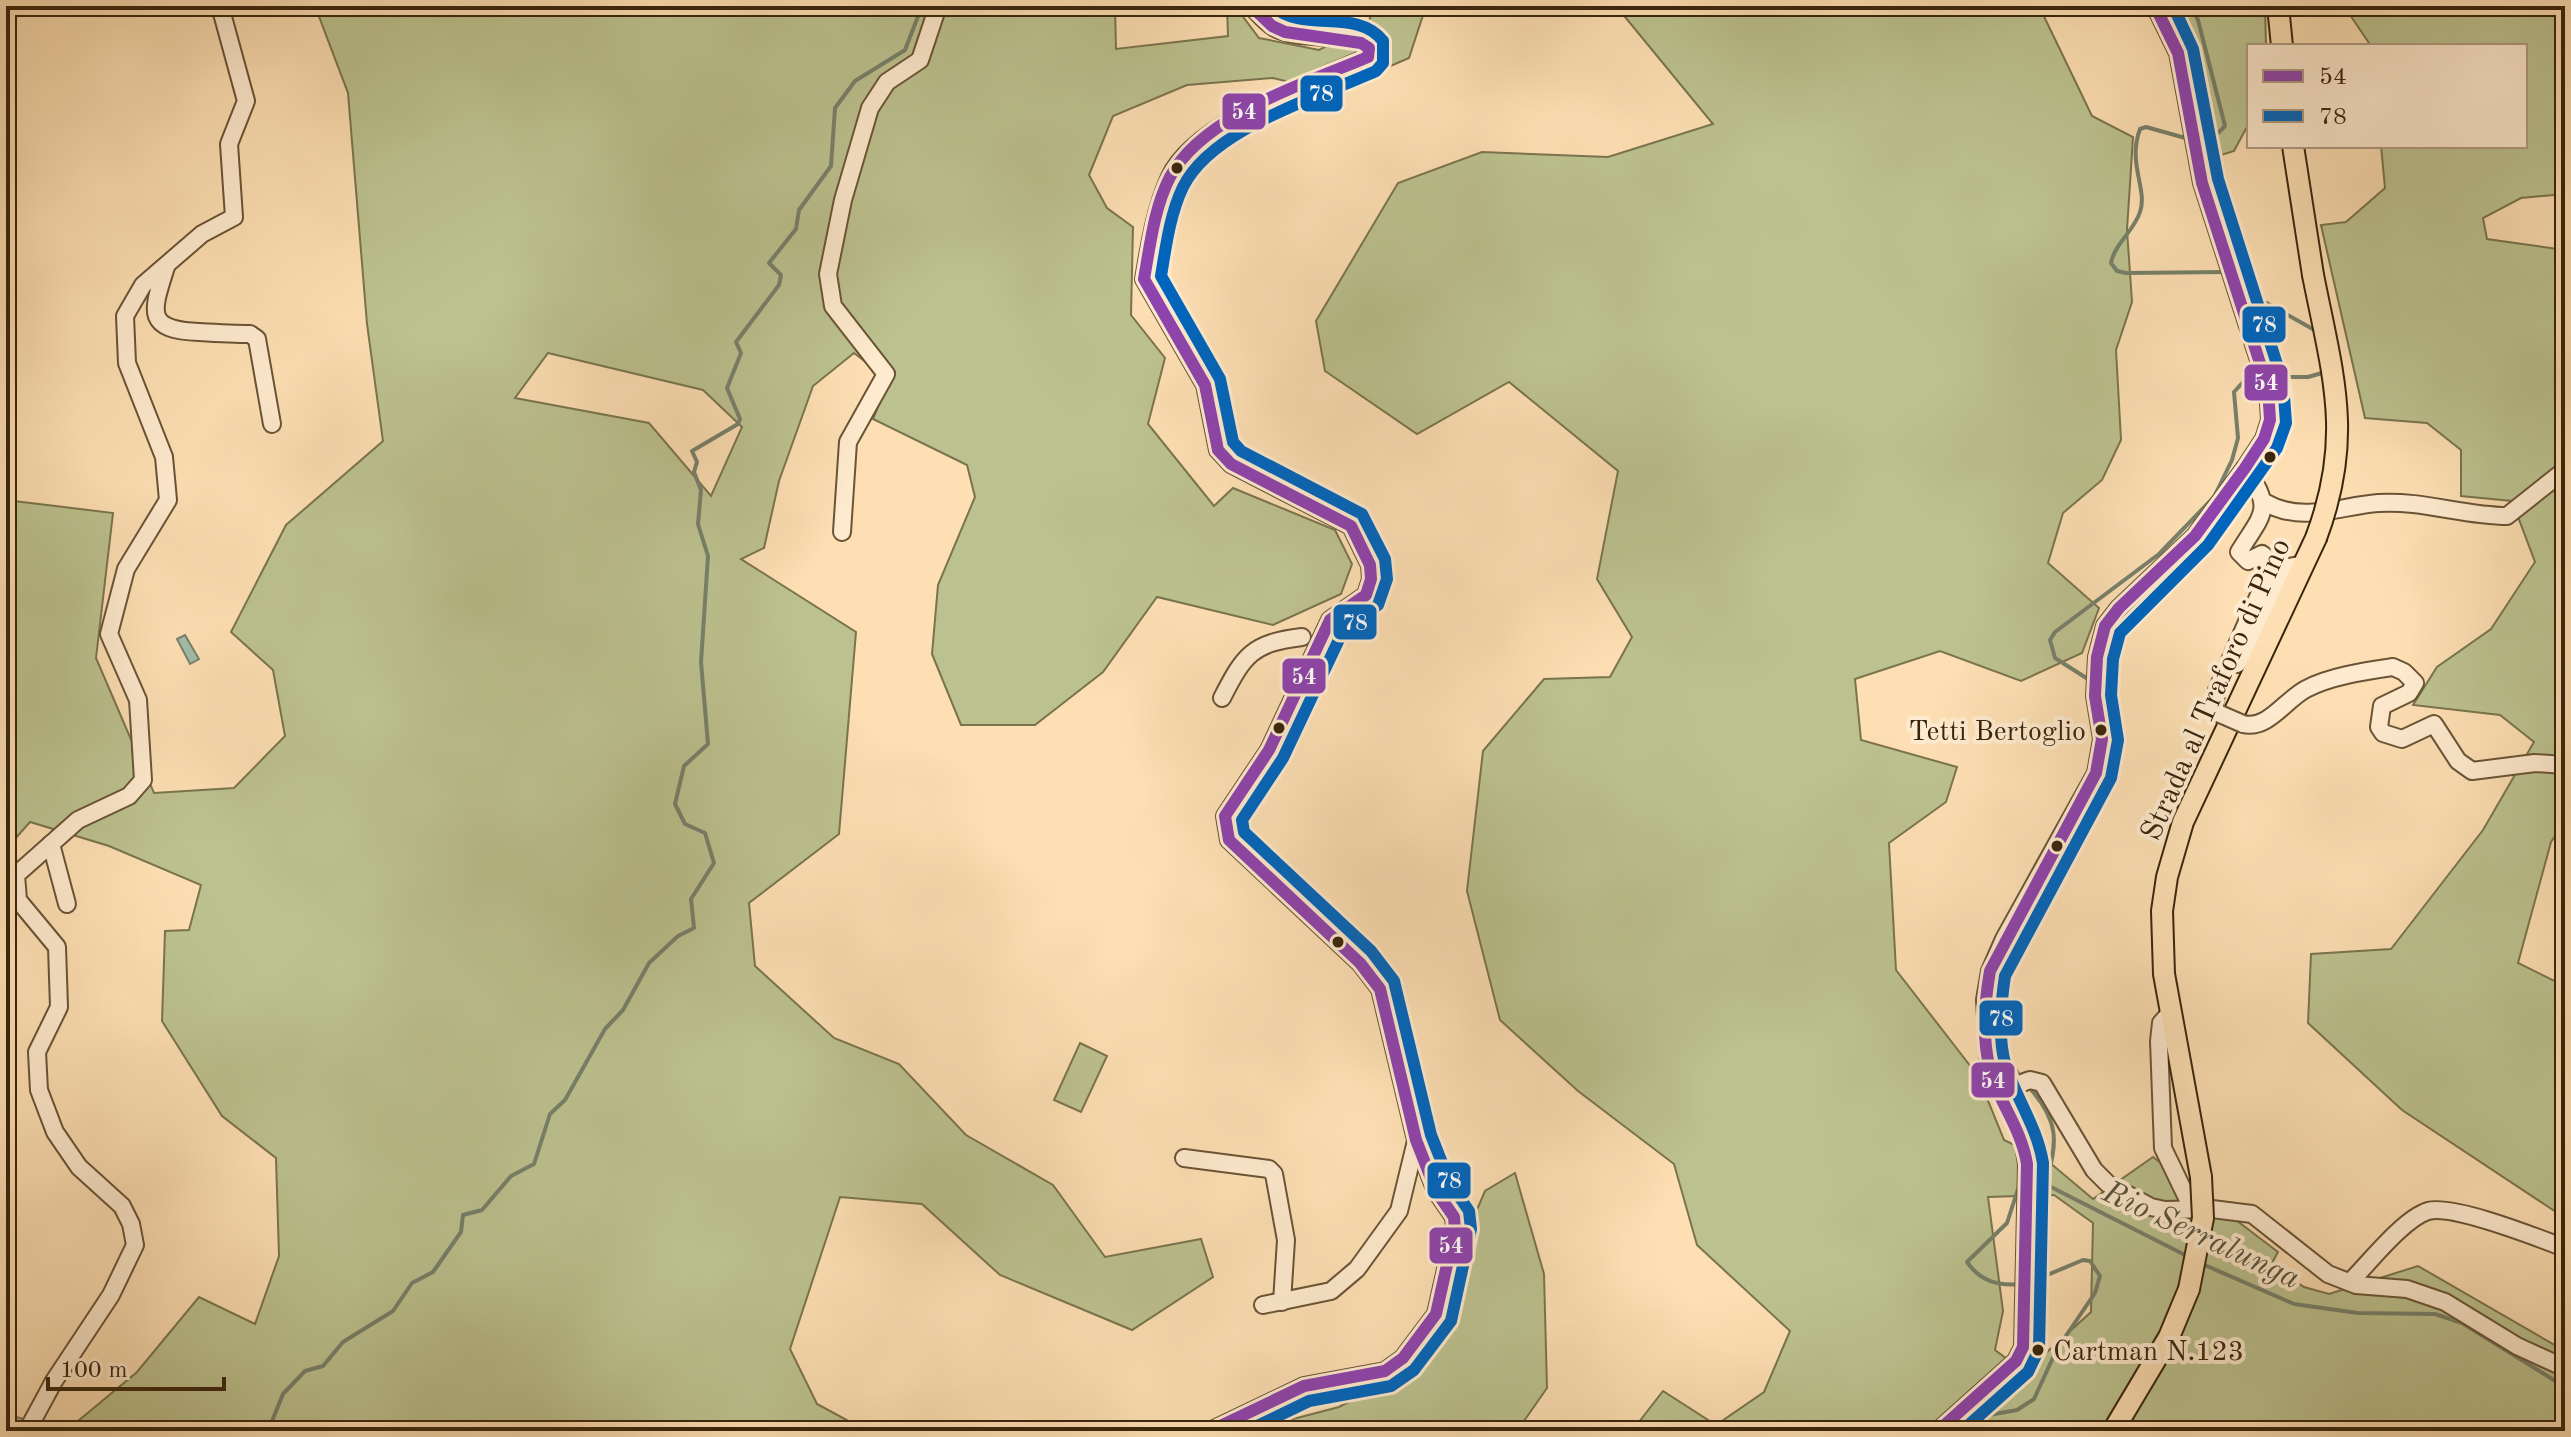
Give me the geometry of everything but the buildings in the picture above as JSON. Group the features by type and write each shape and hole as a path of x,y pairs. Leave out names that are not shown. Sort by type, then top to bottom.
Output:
{"main road":[{"path":"2278,6 2282,44"},
{"name":"Strada al Traforo di Pino","path":"2113,1431 2169,1337 2189,1289 2203,1218 2201,1177 2171,1012 2162,942 2162,911 2172,850 2316,538 2331,499 2339,443 2334,385 2293,148"}],"street":[{"path":"27,1431 54,1381 111,1295 135,1245 131,1224 122,1206 79,1167 55,1132 39,1090 37,1052 59,1007 57,947 18,900 16,875 78,820 129,796 143,780 138,700 109,634 126,569 168,500 164,457 127,363 125,316 143,285 202,234 234,217 229,144 246,101 220,6"},
{"path":"842,532 848,442 886,374 833,306 828,274 843,200 870,108 887,82 920,60 938,6"},
{"path":"1210,1431 1304,1386 1385,1371 1403,1358 1436,1314 1455,1229 1454,1217 1436,1191 1416,1140 1385,1003 1370,973 1235,846 1225,833 1228,808 1254,778 1330,620 1366,595 1371,579 1370,565 1351,526 1231,464 1218,450 1205,385 1144,279 1157,212 1171,175 1188,152 1230,120 1368,57 1369,48 1362,41 1319,39 1276,29 1251,6"},
{"path":"2155,6 2178,53 2191,113 2195,151 2222,250 2268,388 2270,420 2264,439 2195,536 2119,608 2105,626 2097,657 2095,696 2102,739 2096,773 2004,939 1990,971 1985,1000 1989,1066 2016,1085 2042,1083 2094,1170 2108,1184 2151,1207 2177,1212 2187,1209 2252,1214 2328,1274 2350,1282 2407,1289 2445,1302 2517,1346 2565,1368"},
{"path":"166,265 156,303 160,323 171,331 250,334 257,339 272,424"},
{"path":"2245,468 2264,502 2265,513 2239,552 2248,561 2266,555 2273,563 2217,690 2213,709 2254,727 2264,723 2290,699 2310,687 2393,667 2411,679 2414,688 2382,706 2380,732 2402,739 2434,724 2458,761 2472,771 2535,763 2565,765"},
{"path":"2264,502 2274,508 2311,513 2401,503 2507,516 2565,470"},
{"path":"2217,690 2251,646 2289,567 2304,564"},
{"path":"1222,698 1247,654 1272,642 1325,632"},
{"path":"51,844 67,904"},
{"path":"2171,1012 2161,1023 2159,1041 2163,1148 2189,1202 2187,1209"},
{"path":"1938,1431 2016,1361 2023,1347 2027,1176 2016,1085"},
{"path":"1263,1305 1331,1291 1357,1269 1399,1211 1416,1140"},
{"path":"1184,1158 1269,1169 1274,1174 1286,1240 1282,1302"},
{"path":"2350,1282 2410,1221 2428,1211 2482,1219 2565,1248"}],"green space":[{"path":"315,6 1115,6 1116,49 1228,36 1227,6 1235,6 1259,38 1319,50 1366,26 1376,6 1426,6 1409,58 1331,92 1273,78 1187,85 1113,116 1089,175 1107,208 1133,227 1131,315 1165,358 1148,424 1214,506 1233,488 1335,530 1352,564 1341,594 1273,625 1157,597 1103,672 1035,725 961,725 932,654 938,585 975,497 967,465 873,419 889,380 854,353 813,386 779,481 764,548 741,559 856,632 839,834 749,903 755,966 834,1038 899,1064 966,1135 1053,1185 1105,1257 1201,1239 1213,1277 1132,1330 1000,1275 922,1204 840,1197 790,1349 817,1404 867,1431 66,1431 137,1372 199,1297 255,1324 279,1256 276,1158 222,1116 162,1021 165,931 189,930 201,885 109,846 30,822 6,849 6,496 14,501 113,513 96,658 154,793 234,788 285,736 273,670 231,632 286,525 383,441 367,324 348,93","holes":["548,353 703,390 742,427 711,496 649,423 515,398"]},
{"path":"1616,6 2039,6 2092,116 2133,137 2127,230 2132,302 2116,350 2121,440 2102,480 2063,513 2048,563 2099,608 2082,653 2021,681 1940,651 1855,679 1861,740 1957,767 1946,802 1889,843 1896,970 1978,1076 2004,1140 2049,1162 2093,1199 2153,1157 2278,1252 2271,1265 2304,1287 2329,1294 2418,1266 2565,1351 2565,1431 1632,1431 1663,1391 1716,1425 1764,1392 1790,1331 1697,1245 1674,1164 1578,1091 1500,1020 1467,891 1483,751 1544,679 1610,677 1632,637 1597,579 1618,471 1509,382 1417,434 1325,371 1316,321 1398,183 1482,152 1608,157 1713,124","holes":["2054,1195 2093,1223 2091,1312 2025,1372 1995,1350 2003,1311 1988,1197"]},
{"path":"2167,6 2265,6 2266,44 2247,44 2247,127 2234,151 2212,158 2206,109"},
{"path":"2344,6 2565,6 2565,194 2521,198 2483,218 2487,239 2565,250 2565,821 2551,842 2518,963 2565,986 2565,1202 2559,1214 2402,1110 2308,1023 2311,954 2391,949 2483,830 2534,742 2500,715 2413,705 2437,667 2491,629 2535,562 2512,501 2461,496 2461,450 2427,423 2365,418 2321,225 2346,222 2385,188 2381,148 2527,148 2527,44 2370,44"},
{"path":"6,49 16,49 16,109 6,109"},
{"path":"1080,1043 1107,1056 1081,1112 1054,1100"},
{"path":"1515,1173 1544,1274 1547,1388 1517,1431 1247,1431 1339,1407 1422,1364 1459,1310 1476,1212 1485,1191"},
{"path":"6,1414 64,1431 6,1431"}],"shaded area":[{"path":"185,635 199,659 190,664 177,639"}],"waterway":[{"path":"268,1431 283,1394 305,1371 323,1366 343,1342 393,1311 412,1283 433,1272 461,1232 463,1215 482,1210 511,1176 534,1164 550,1114 565,1100 605,1029 623,1010 649,963 678,936 694,928 691,899 714,863 705,833 685,824 675,804 684,766 708,744 701,662 708,556 698,524 701,490 694,472 697,462 692,451 738,424 740,419 727,388 741,353 736,342 779,285 781,275 769,263 796,229 799,210 831,166 835,108 855,81 905,50 922,6"},
{"path":"2191,6 2198,20 2225,126 2218,133 2198,138"},
{"path":"2189,139 2146,127 2140,129 2136,165 2142,203 2134,225 2116,249 2111,263 2117,271 2126,273 2226,272"},
{"path":"2238,273 2247,292 2318,332"},
{"path":"2269,377 2308,377 2322,373 2323,368"},
{"path":"2091,681 2055,658 2050,640 2055,632 2159,554 2214,497 2232,460 2238,438 2234,392 2244,381 2260,378"},
{"path":"2021,1079 1994,1032 1996,991 2010,950 2118,753 2120,718 2114,701 2102,687"},
{"path":"2027,1085 2045,1109 2053,1132 2053,1155 2045,1184"},
{"name":"Rio Serralunga","path":"2045,1184 2189,1257"},
{"path":"2020,1284 1990,1281 1967,1262 2007,1223 2018,1189 2023,1188"},
{"path":"1962,1431 1989,1415 2017,1410 2034,1399 2057,1349 2095,1293 2100,1276 2090,1261 2083,1260 2028,1283"},
{"name":"Rio Serralunga","path":"2200,1263 2294,1304 2358,1313 2435,1314 2462,1323 2565,1387"}],"transit line":[{"name":"54","path":"1210,1431 1304,1386 1385,1371 1403,1358 1436,1314 1455,1229 1454,1217 1436,1191 1416,1140 1380,989 1360,963 1229,840 1225,816 1269,750 1330,620 1366,595 1371,579 1370,565 1351,526 1231,464 1218,450 1205,385 1144,279 1160,201 1170,177 1185,155 1206,136 1258,104 1368,57 1369,48 1361,43 1285,32 1272,26 1251,6"},
{"name":"78","path":"1247,1431 1309,1401 1391,1386 1414,1370 1451,1321 1471,1229 1469,1211 1450,1183 1431,1135 1394,981 1371,951 1244,832 1242,820 1283,758 1343,631 1378,605 1387,579 1385,559 1362,514 1241,451 1233,442 1220,379 1161,276 1175,208 1183,187 1197,166 1242,131 1376,71 1383,63 1383,41 1372,31 1345,22 1299,18 1273,6"},
{"name":"54","path":"1938,1431 2016,1361 2023,1347 2027,1164 2020,1137 1989,1065 1985,1018 1990,971 2096,773 2102,739 2095,696 2097,657 2105,626 2119,608 2195,536 2264,439 2270,420 2268,388 2202,183 2178,53 2155,6"},
{"name":"78","path":"1962,1431 2028,1372 2039,1349 2043,1163 2036,1137 2005,1063 2001,1042 2005,976 2111,778 2118,740 2111,695 2113,659 2120,633 2208,545 2277,448 2286,423 2283,383 2218,179 2193,49 2173,6"}],"place":[{"name":"Tetti Bertoglio","path":"2101,730"},
{"name":"Cartman N.123","path":"2038,1350"}]}
